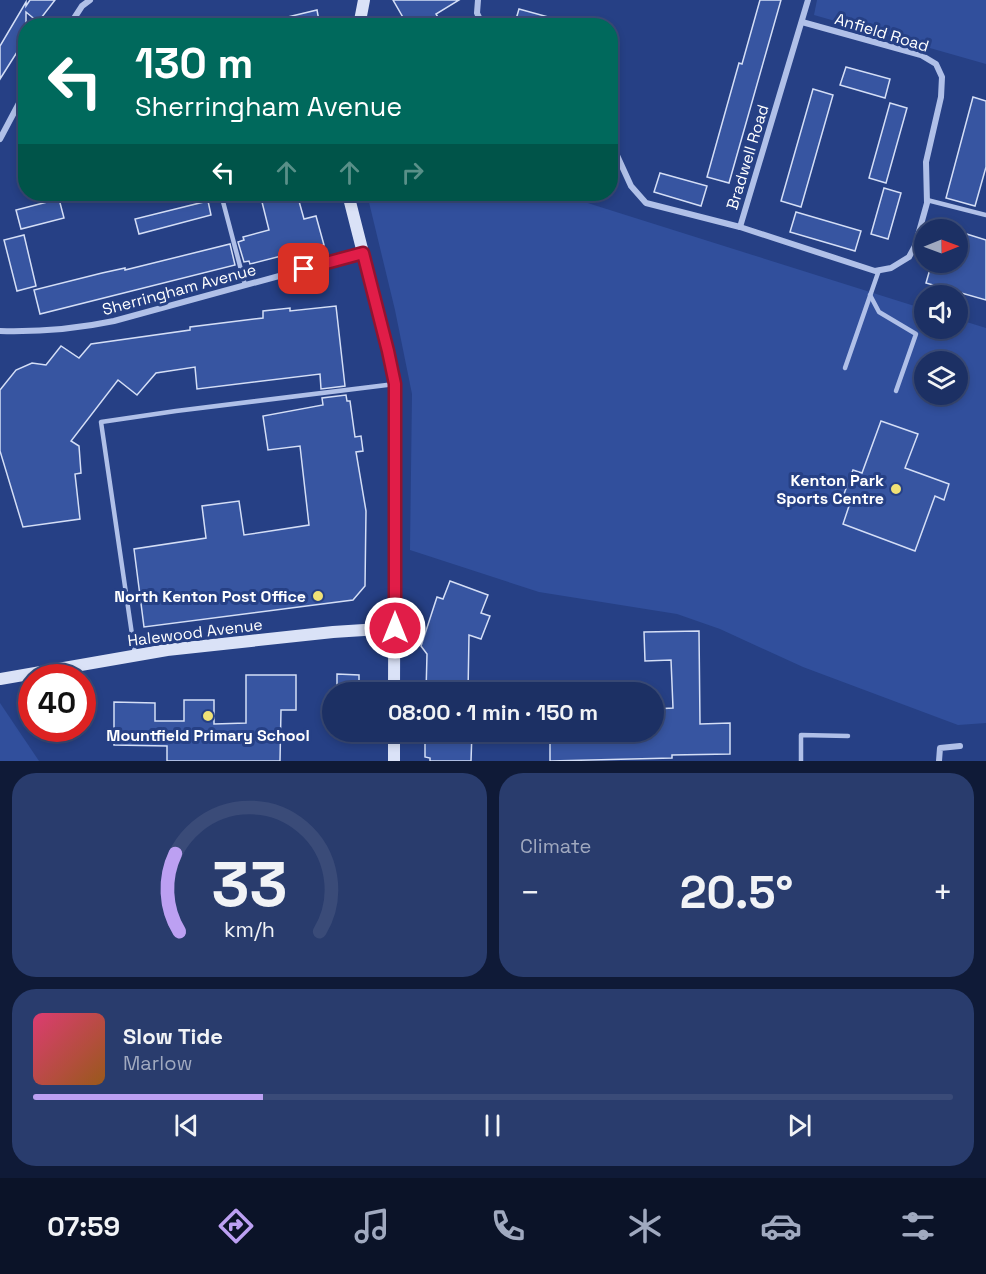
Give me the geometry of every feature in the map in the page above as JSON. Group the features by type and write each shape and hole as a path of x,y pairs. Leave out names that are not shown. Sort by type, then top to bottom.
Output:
{"street":[{"path":"74,18 82,6 90,0"},
{"path":"361,18 364,0"},
{"path":"478,0 477,13 479,18"},
{"name":"Bradwell Road","path":"618,158 631,186 646,203 740,227 808,0"},
{"name":"Anfield Road","path":"802,22 921,55 936,64 942,77 941,97 926,162 927,200 915,246 909,257 891,268 879,270"},
{"path":"0,139 18,105"},
{"path":"350,201 395,384 394,682"},
{"path":"740,227 879,270"},
{"name":"Sherringham Avenue","path":"0,331 36,332 80,328 114,321 363,253"},
{"name":"Halewood Avenue","path":"0,679 135,656 321,633 395,628"},
{"path":"394,742 394,761"},
{"path":"939,761 940,748 960,746"}],"lane":[{"path":"927,200 986,215"},
{"path":"223,201 245,285"},
{"path":"845,368 879,270"},
{"path":"870,295 879,312 916,334 896,391"},
{"path":"135,656 101,422 395,384"},
{"path":"801,761 801,735 848,736"}],"shaded area":[{"path":"817,0 986,0 986,64 814,15"},
{"path":"369,201 581,201 914,306 914,339 968,339 968,322 986,328 986,723 958,725 803,667 720,629 677,614 539,592 410,550 412,394 395,310"},
{"path":"0,703 18,730 18,742 26,742 39,761 0,761"}],"building":[{"path":"30,0 55,0 41,18 33,18 26,12 26,18 18,18 18,51 0,79 0,46 26,2 26,6"},
{"path":"393,0 459,0 436,14 438,18 403,18"},
{"path":"760,0 781,0 729,183 707,177 739,63 742,64"},
{"path":"519,9 552,18 516,18"},
{"path":"317,10 318,18 283,18"},
{"path":"846,67 890,79 885,98 840,85"},
{"path":"813,89 833,95 801,207 781,201"},
{"path":"973,97 986,101 986,167 975,206 946,198"},
{"path":"890,103 907,108 886,183 869,178"},
{"path":"660,173 707,186 701,206 654,192"},
{"path":"884,188 901,193 888,239 871,234"},
{"path":"60,201 64,218 21,229 16,210"},
{"path":"208,201 211,215 139,234 135,219"},
{"path":"262,201 299,201 304,219 316,216 324,245 250,264 249,261 244,262 238,242 244,240 243,237 269,230"},
{"path":"796,212 861,231 855,251 790,232"},
{"path":"968,234 986,240 986,300 968,295 968,285 926,283 929,273 968,273"},
{"path":"24,235 36,286 17,291 4,240"},
{"path":"230,244 235,265 40,314 34,290"},
{"path":"336,306 345,386 321,389 320,374 197,389 195,367 156,373 137,395 118,380 71,441 79,446 81,473 75,474 80,519 23,527 0,451 0,390 16,370 32,363 46,365 61,346 79,358 91,344 190,330 190,327 263,318 263,311 290,308 290,311"},
{"path":"346,395 347,401 350,401 355,437 361,436 363,451 356,452 366,511 365,586 353,600 144,627 134,549 206,538 202,506 239,501 244,535 309,525 300,446 268,450 263,416 323,405 322,398"},
{"name":"Kenton Park Sports Centre","path":"881,421 918,434 905,468 949,484 944,500 935,496 915,551 843,524 852,497 844,494 853,470 862,473"},
{"path":"450,581 488,595 481,613 490,616 481,639 469,635 468,682 426,682 427,654 421,646 437,597 443,599"},
{"path":"699,631 700,724 730,723 730,754 550,761 550,742 664,742 664,708 673,708 671,660 645,661 644,632"},
{"path":"337,674 359,675 359,682 337,682"},
{"path":"246,675 296,675 296,710 281,710 280,761 167,761 167,746 114,745 114,702 155,703 155,721 184,721 184,700 214,700 214,724 246,723"},
{"path":"425,742 472,742 471,761 430,761 430,758 425,757"}],"place":[{"name":"Kenton Park Sports Centre","path":"896,489"},
{"name":"North Kenton Post Office","path":"318,596"},
{"name":"Mountfield Primary School","path":"208,716"}],"route":[{"path":"304,269 363,253 388,351 395,384 395,628"}]}
